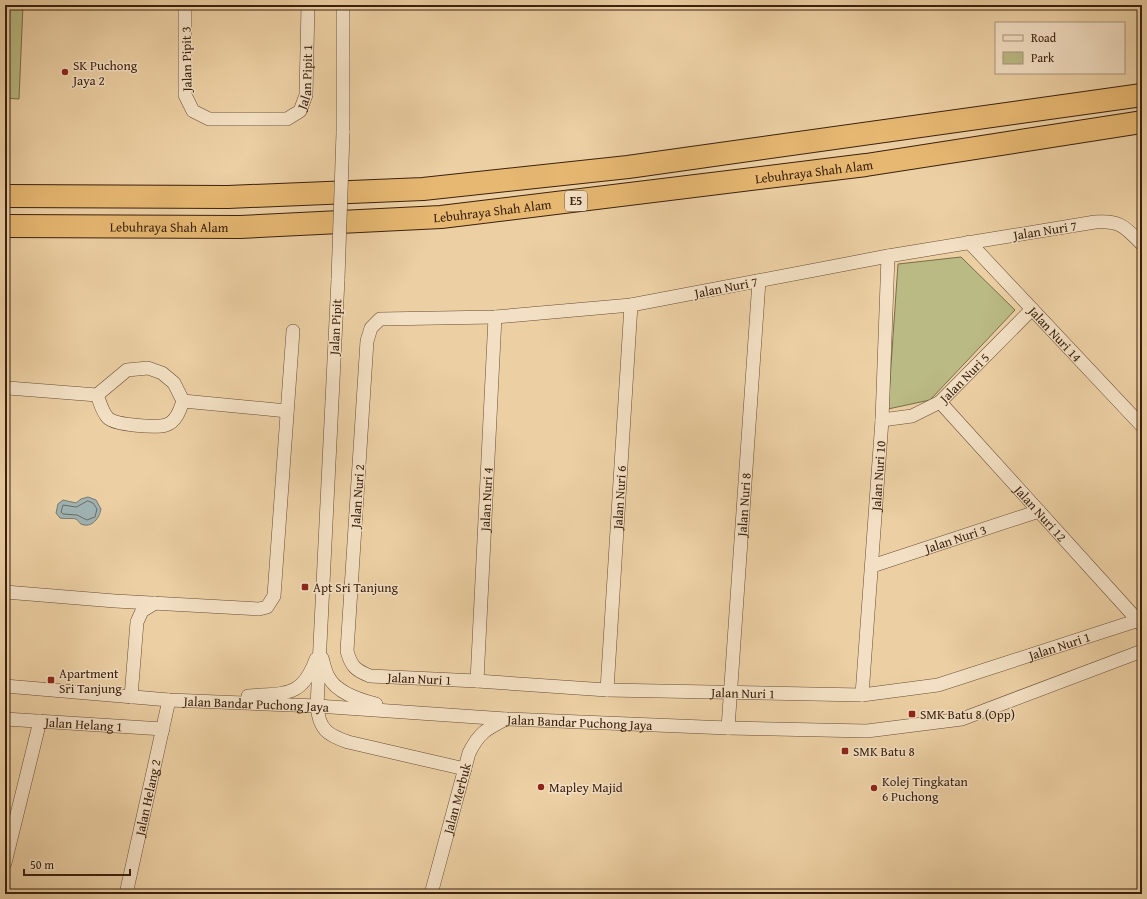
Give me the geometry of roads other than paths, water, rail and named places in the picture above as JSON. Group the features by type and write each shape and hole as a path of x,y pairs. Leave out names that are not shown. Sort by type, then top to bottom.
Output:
{"highway":[{"name":"E5","path":"5,196 228,197 423,189 628,167 1142,95"},
{"name":"Lebuhraya Shah Alam","path":"5,226 240,227 441,217 866,166 1142,122"}],"street":[{"name":"Jalan Pipit 3","path":"185,5 185,95 193,111 209,119 240,119"},
{"name":"Jalan Pipit 1","path":"240,119 287,119 300,111 306,95 308,5"},
{"name":"Jalan Pipit","path":"343,5 343,133 338,279 317,706 318,721 325,730 336,738 466,769"},
{"name":"Jalan Nuri 7","path":"367,341 371,328 380,320 495,317 631,305 888,256 1095,222 1107,221 1117,223 1125,227 1142,244"},
{"name":"Jalan Nuri 14","path":"969,242 1142,426"},
{"name":"Jalan Nuri 10","path":"862,695 882,420 888,256"},
{"name":"Jalan Nuri 8","path":"728,728 759,281"},
{"name":"Jalan Nuri 6","path":"606,690 631,305"},
{"name":"Jalan Nuri 5","path":"882,420 912,416 940,402 1032,309"},
{"name":"Jalan Nuri 4","path":"477,681 495,317"},
{"path":"5,592 115,601 259,609 267,606 274,596 293,331"},
{"name":"Jalan Nuri 2","path":"347,650 367,341"},
{"path":"5,389 98,395 127,370 148,368 162,373 174,383 183,401"},
{"path":"98,395 108,419 132,426 166,425 175,419 183,401"},
{"path":"183,401 287,411"},
{"name":"Jalan Nuri 12","path":"940,402 1141,621"},
{"name":"Jalan Nuri 3","path":"872,566 1039,511"},
{"path":"115,601 128,609 136,622"},
{"path":"132,697 136,622 142,611 155,603"},
{"name":"Jalan Nuri 1","path":"347,650 350,663 359,672 370,676 477,681 606,690 862,695 938,686 1141,621"},
{"name":"Jalan Pipit","path":"188,701 288,693 299,687 311,673 320,649"},
{"path":"320,649 328,677 336,687 358,699 401,711"},
{"name":"Jalan Bandar Puchong Jaya","path":"5,686 169,700 317,706 506,719 728,728 867,730 962,719 1142,651"},
{"name":"Jalan Helang 2","path":"126,894 169,700"},
{"name":"Jalan Helang 1","path":"5,719 163,728"},
{"name":"Jalan Merbuk","path":"432,894 469,753 477,738 486,730 506,719"},
{"path":"5,863 7,848 40,721"}],"water":[{"path":"88,497 96,500 101,509 97,519 92,524 85,525 80,524 76,519 60,518 56,513 58,504 63,500 76,503 81,499"}],"place":[{"name":"SK Puchong Jaya 2","path":"65,72"},
{"name":"Apt Sri Tanjung","path":"305,587"},
{"name":"Apartment Sri Tanjung","path":"51,680"},
{"name":"SMK Batu 8 (Opp)","path":"912,714"},
{"name":"SMK Batu 8","path":"845,751"},
{"name":"Mapley Majid","path":"541,787"},
{"name":"Kolej Tingkatan 6 Puchong","path":"874,788"}]}
